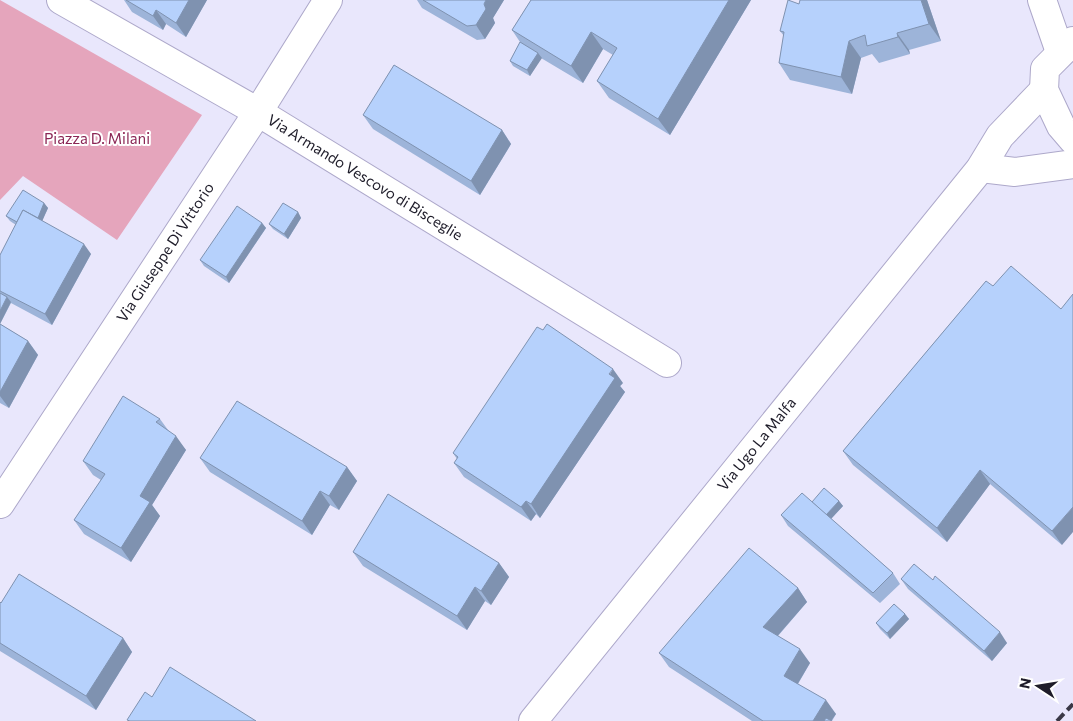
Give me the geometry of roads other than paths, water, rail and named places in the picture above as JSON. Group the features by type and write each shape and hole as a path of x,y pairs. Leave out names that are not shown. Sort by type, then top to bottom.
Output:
{"street":[{"name":"Via Armando Vescovo di Bisceglie","path":"61,0 258,112 667,363"},
{"path":"1042,0 1067,46 1046,68 1044,90 1061,126 1073,140"},
{"name":"Via Giuseppe Di Vittorio","path":"0,504 258,112 327,1"},
{"name":"Via Ugo La Malfa","path":"533,721 981,168 1000,136 1044,90"},
{"path":"981,168 1016,172 1073,164"}],"railway":[{"path":"1057,721 1073,704"}],"park label":[{"name":"Piazza D. Milani","path":"97,139"}]}
